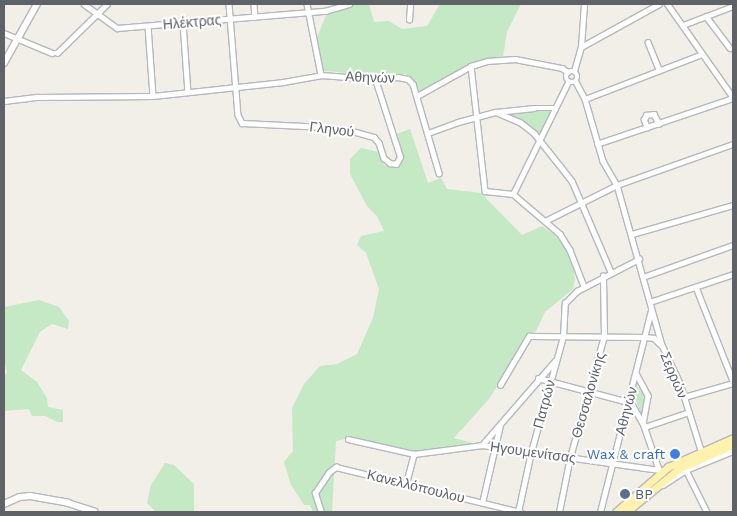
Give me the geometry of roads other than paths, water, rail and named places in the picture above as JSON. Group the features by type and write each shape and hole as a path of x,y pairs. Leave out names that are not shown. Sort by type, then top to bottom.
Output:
{"main road":[{"path":"616,512 659,472 702,454 733,438"},
{"path":"626,512 672,473 702,454 733,445"}],"street":[{"path":"4,64 37,4"},
{"name":"Ηλέκτρας","path":"84,4 115,28 325,12 348,4"},
{"path":"4,34 52,53 57,53 107,4"},
{"path":"229,4 236,88"},
{"path":"254,4 255,17"},
{"path":"307,4 321,75"},
{"path":"409,20 410,4"},
{"path":"574,71 581,47 584,4"},
{"path":"581,47 658,4"},
{"path":"597,144 733,98 667,4"},
{"path":"683,26 733,6"},
{"path":"706,16 730,48"},
{"path":"183,23 188,92"},
{"path":"148,26 152,96"},
{"path":"648,42 659,70"},
{"path":"585,99 702,54"},
{"path":"440,173 417,96 471,66 487,61 516,59 562,68 568,72 574,71"},
{"path":"471,66 485,191 513,194 545,221 566,242 584,286 639,259"},
{"path":"574,71 578,76 576,82 585,99 597,144 617,185 644,277 733,245"},
{"path":"513,194 568,82 566,76 568,72"},
{"name":"Αθηνών","path":"4,102 38,97 152,96 236,88 321,75 375,79 408,79 413,84 417,96"},
{"name":"Γληνού","path":"236,88 238,115 242,123 325,127 356,132 377,139 384,158 390,164 396,164 400,157 375,79"},
{"path":"568,82 576,82"},
{"path":"428,133 496,112 554,108"},
{"path":"496,112 520,122 539,140 572,181 611,272"},
{"path":"647,128 644,120 646,116 654,114 659,124"},
{"path":"545,221 617,185 733,144"},
{"path":"632,234 733,205"},
{"path":"650,302 733,274"},
{"name":"Θεσσαλονίκης","path":"559,512 570,457 604,336 603,276"},
{"name":"Σερρών","path":"644,277 651,310 662,346 684,397 702,454"},
{"name":"Πατρών","path":"520,512 531,452 563,337 564,311 568,297 584,286"},
{"path":"684,397 733,382 696,287"},
{"name":"Αθηνών","path":"600,512 651,310"},
{"path":"500,385 529,336 645,336 654,338 662,346"},
{"path":"482,445 538,378 556,360"},
{"path":"636,373 648,396 644,425"},
{"path":"538,378 628,402 637,411 644,425 659,472"},
{"path":"644,425 688,412"},
{"path":"482,503 500,423"},
{"name":"Ηγουμενίτσας","path":"348,439 414,454 482,445 659,472"},
{"path":"631,512 663,485 686,470 733,450"},
{"path":"406,483 414,454"},
{"name":"Κανελλόπουλου","path":"321,512 315,493 329,472 339,467 520,512"},
{"path":"686,470 708,512"},
{"path":"4,504 20,497 30,496 68,503 95,512"}],"place":[{"name":"Wax & craft","path":"675,454"},
{"name":"BP","path":"625,494"}]}
